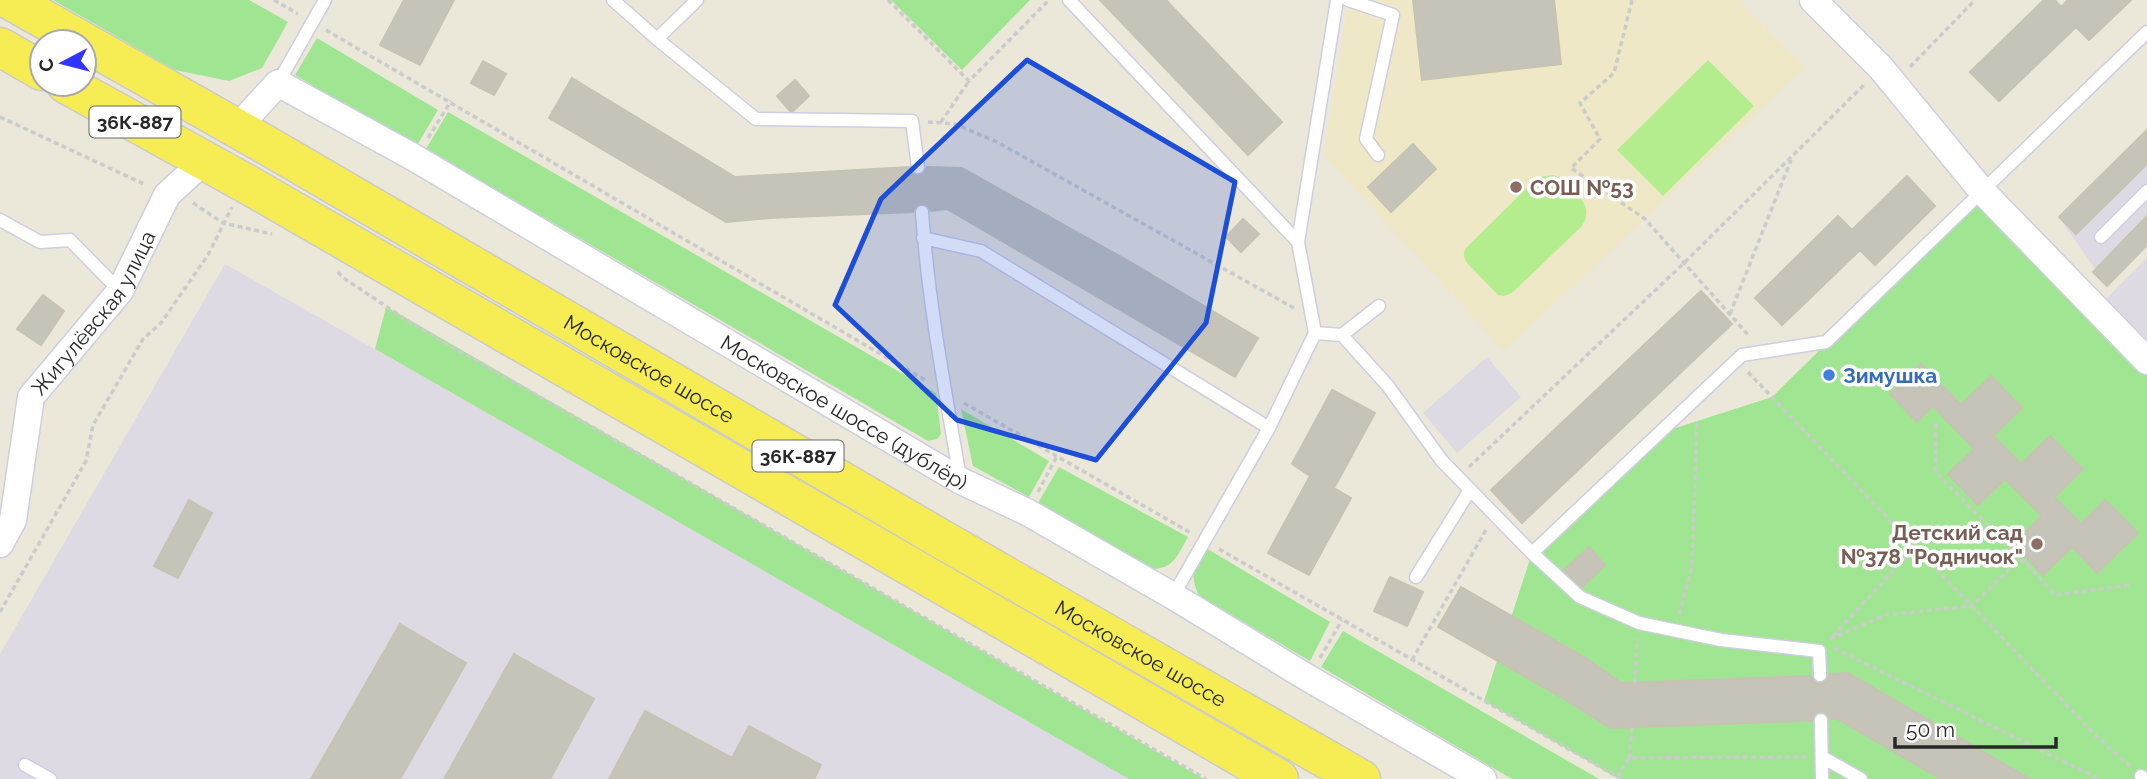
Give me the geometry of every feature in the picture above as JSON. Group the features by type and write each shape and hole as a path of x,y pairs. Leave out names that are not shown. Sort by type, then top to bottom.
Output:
{"main road":[{"name":"Московское шоссе","path":"10,0 221,145 1279,779"},
{"name":"Московское шоссе","path":"98,79 943,540 1361,779"},
{"name":"Московское шоссе","path":"98,97 221,145 1323,779"}],"street":[{"path":"1814,0 1887,76 1982,191 2147,361"},
{"path":"221,145 278,83"},
{"name":"Московское шоссе (дублёр)","path":"278,83 413,157 961,481 1027,512 1483,779"},
{"name":"Жигулёвская улица","path":"0,544 12,520 31,397 120,291 167,195 221,145"}],"lane":[{"path":"278,83 325,0"},
{"path":"612,0 756,119 912,121 918,167"},
{"path":"657,39 697,0"},
{"path":"1069,0 1298,242"},
{"path":"1173,596 1269,428 1315,333 1298,242 1337,0"},
{"path":"1348,0 1393,15 1366,139 1378,155"},
{"path":"1532,553 1742,355 1826,342 2147,32"},
{"path":"2101,237 2147,191"},
{"path":"922,212 923,238 945,392 961,481"},
{"path":"0,220 40,242 70,240 120,291"},
{"path":"923,238 981,251 1269,428"},
{"path":"1315,333 1342,335 1379,306"},
{"path":"1342,335 1388,386 1442,461 1532,553 1580,597 1638,622 1721,640 1819,651 1820,675"},
{"path":"1416,577 1469,490"},
{"path":"1821,720 1822,779"},
{"path":"1822,757 1861,779"},
{"path":"25,765 50,779"}],"path":[{"path":"888,0 970,81"},
{"path":"940,123 970,81 1049,0"},
{"path":"1632,0 1614,73 1580,103 1600,139 1571,167 1645,219 1763,352"},
{"path":"1458,478 1792,156 1975,0"},
{"path":"421,148 451,102"},
{"path":"0,117 167,195 193,203 223,223 277,235"},
{"path":"912,121 955,124 997,142 1312,318"},
{"path":"1730,314 1792,156"},
{"path":"0,612 86,461 93,425 99,414 143,339 161,323 208,255 223,223"},
{"path":"336,269 342,277 411,323 1206,779"},
{"path":"1737,360 2099,739 2142,777"},
{"path":"1674,630 1692,566 1699,396"},
{"path":"1936,424 1935,471 2056,595 2129,585"},
{"path":"1027,512 1057,456"},
{"path":"1412,660 1494,514"},
{"path":"1915,547 1826,643 2099,779"},
{"path":"1830,639 1885,615 1971,606 2020,559"},
{"path":"1635,682 1638,622"},
{"path":"1617,777 1629,758 1632,728"},
{"path":"1629,758 1822,757"}],"highlighted area":[{"path":"1027,60 1235,182 1206,323 1096,460 957,420 835,305 881,199"}],"shaded area":[{"name":"СОШ №53","path":"1349,0 1739,0 1805,68 1504,351 1324,155"},
{"path":"2147,130 2147,245 2107,286 2059,217"},
{"path":"2147,258 2147,340 2106,299"},
{"path":"225,264 1131,779 0,779 0,654"},
{"path":"1487,357 1521,397 1457,453 1423,413"}],"green space":[{"path":"53,0 249,0 288,22 262,68 229,81 175,70"},
{"path":"891,0 1030,0 962,70"},
{"path":"317,38 438,110 416,147 295,75"},
{"path":"1708,60 1754,106 1663,196 1617,150"},
{"path":"448,112 936,393 941,434 937,439 928,441 426,149"},
{"path":"1554,175 1582,200 1586,209 1584,222 1512,293 1498,295 1468,264 1464,256 1465,250 1536,179"},
{"path":"1982,191 2147,361 2147,779 1619,779 1484,701 1532,553 1660,433 1772,397"},
{"path":"386,307 1204,779 1129,779 375,349"},
{"path":"961,409 1049,461 1029,497 973,466"},
{"path":"1059,467 1188,537 1177,557 1163,567 1147,569 1038,503"},
{"path":"1206,548 1330,622 1310,661 1199,596 1193,576"},
{"path":"1343,631 1599,779 1512,779 1321,667"}],"building":[{"path":"404,0 454,0 420,65 380,45"},
{"path":"1100,0 1166,0 1282,122 1248,155"},
{"path":"1413,0 1554,0 1561,64 1422,80"},
{"path":"2044,0 2055,0 2061,7 2068,0 2131,0 2089,40 2076,27 1999,101 1970,72"},
{"path":"483,61 506,74 494,95 471,83"},
{"path":"572,78 735,177 909,167 912,173 918,176 924,173 927,167 962,168 1132,263 1258,338 1235,377 947,209 931,211 925,204 917,205 913,212 726,222 549,118"},
{"path":"795,80 809,96 790,111 777,96"},
{"path":"2147,130 2147,164 2076,234 2059,217"},
{"path":"1413,144 1436,169 1391,212 1368,187"},
{"path":"1907,176 1935,206 1875,265 1860,250 1782,325 1755,298 1838,216 1852,230"},
{"path":"2147,216 2147,245 2107,286 2093,272"},
{"path":"1243,219 1259,234 1241,252 1226,237"},
{"path":"1701,291 1732,324 1522,523 1491,490"},
{"path":"43,295 64,311 41,345 17,329"},
{"path":"1921,364 1961,405 1991,376 2022,408 1993,436 2021,464 2050,436 2083,469 2054,497 2081,524 2105,500 2138,533 2097,573 2072,547 2043,575 2013,544 2042,516 2005,479 1978,505 1948,474 1974,449 1933,406 1917,422 1890,394"},
{"path":"1332,390 1375,413 1334,488 1351,498 1309,575 1268,553 1310,476 1292,464"},
{"path":"189,500 212,513 178,578 154,566"},
{"path":"1589,547 1605,565 1582,587 1564,570"},
{"path":"1390,577 1423,592 1407,626 1374,611"},
{"path":"1461,587 1589,660 1621,683 1811,676 1820,684 1825,682 1829,674 1848,673 2030,779 1941,779 1837,719 1830,719 1822,711 1816,713 1812,721 1610,728 1438,627"},
{"path":"400,624 466,663 400,779 311,779"},
{"path":"514,654 594,699 550,779 444,779"},
{"path":"645,711 732,758 749,726 821,765 814,779 609,779"}],"place":[{"name":"СОШ №53","path":"1516,187"},
{"name":"Зимушка","path":"1829,375"},
{"name":"Детский сад №378 \"Родничок\"","path":"2037,544"}]}
